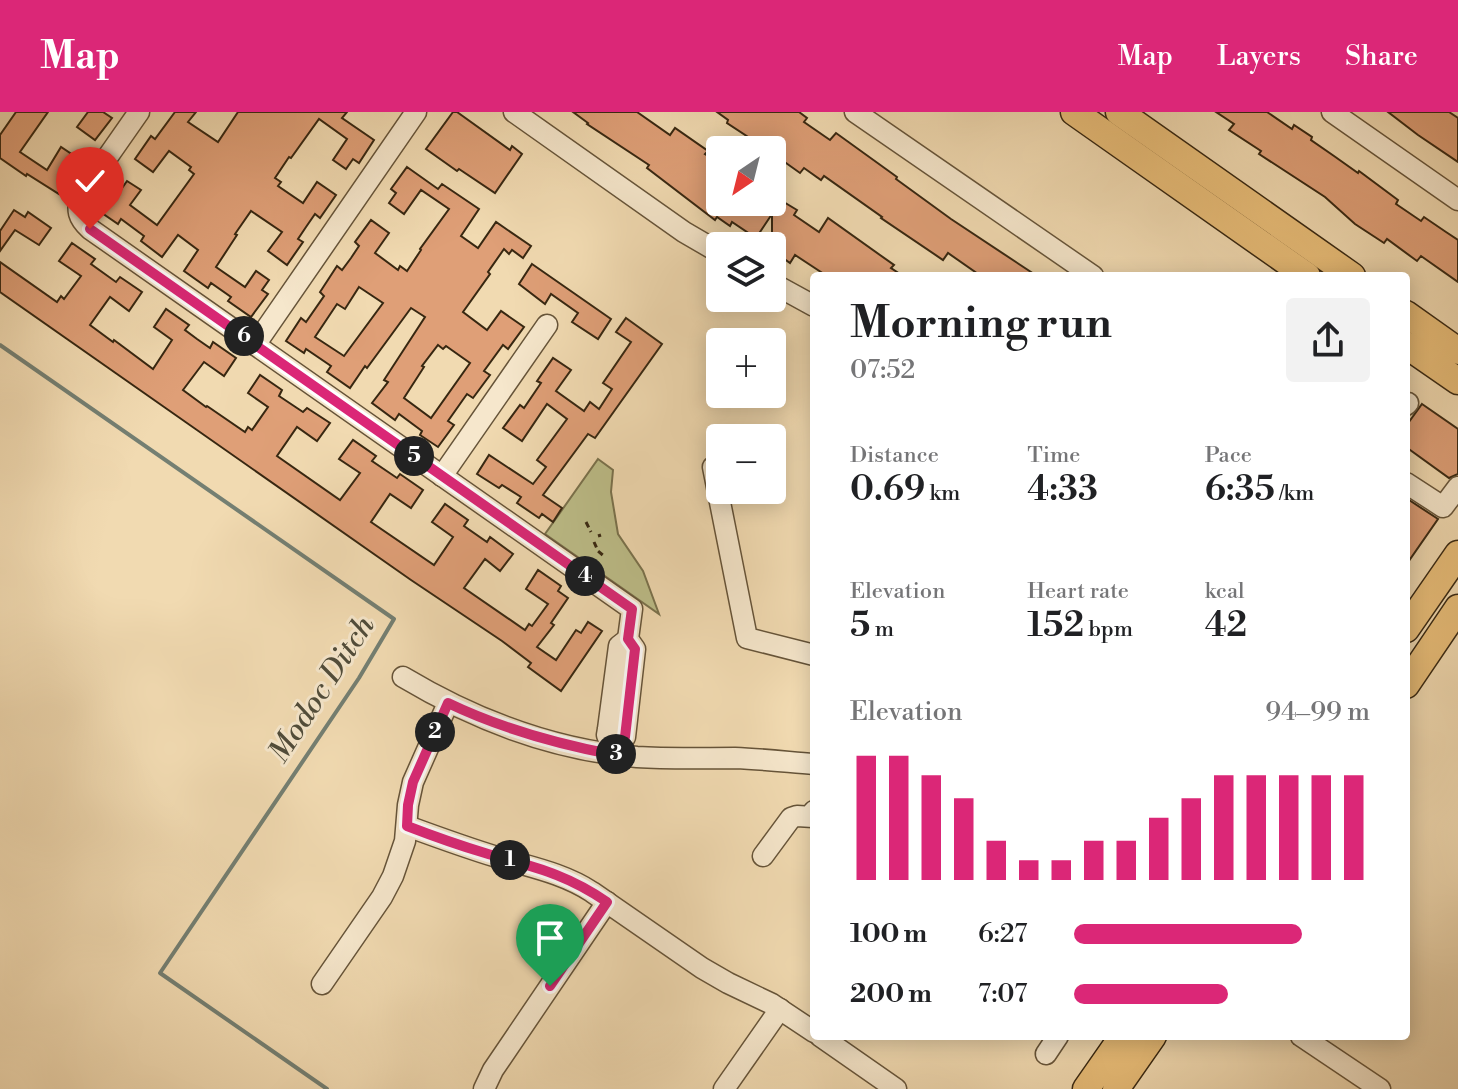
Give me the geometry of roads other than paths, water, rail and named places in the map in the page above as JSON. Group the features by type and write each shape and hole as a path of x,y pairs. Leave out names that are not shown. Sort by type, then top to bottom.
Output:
{"main road":[{"path":"1074,112 1301,272"},
{"path":"1119,112 1346,272"},
{"path":"1410,317 1458,351"},
{"path":"1410,348 1458,381"},
{"path":"1410,623 1458,554"},
{"path":"1410,679 1458,608"},
{"path":"1086,1089 1120,1040"},
{"path":"1116,1089 1150,1040"}],"street":[{"path":"139,112 81,195 78,214 90,229 632,609 628,639 619,646 624,670 607,735 615,755"},
{"path":"255,345 416,112"},
{"path":"514,112 706,245"},
{"path":"1332,112 1458,200"},
{"path":"866,115 1087,272"},
{"path":"786,291 810,304"},
{"path":"442,476 547,325"},
{"path":"1410,486 1443,507 1458,487"},
{"path":"720,504 747,638 810,654"},
{"path":"403,677 473,715 561,744 615,755 762,759 810,764"},
{"path":"322,984 388,887 402,854 413,782 448,703"},
{"path":"763,856 791,818 810,816"},
{"path":"407,826 549,871 583,886 702,968 780,1009 810,1029"},
{"path":"484,1089 493,1070 607,902"},
{"path":"724,1089 780,1009"},
{"path":"826,1040 896,1089"},
{"path":"1046,1054 1055,1040"},
{"path":"1307,1040 1380,1089"}],"waterway":[{"name":"Modoc Ditch","path":"0,345 394,619 359,678 160,973 327,1089"}]}
